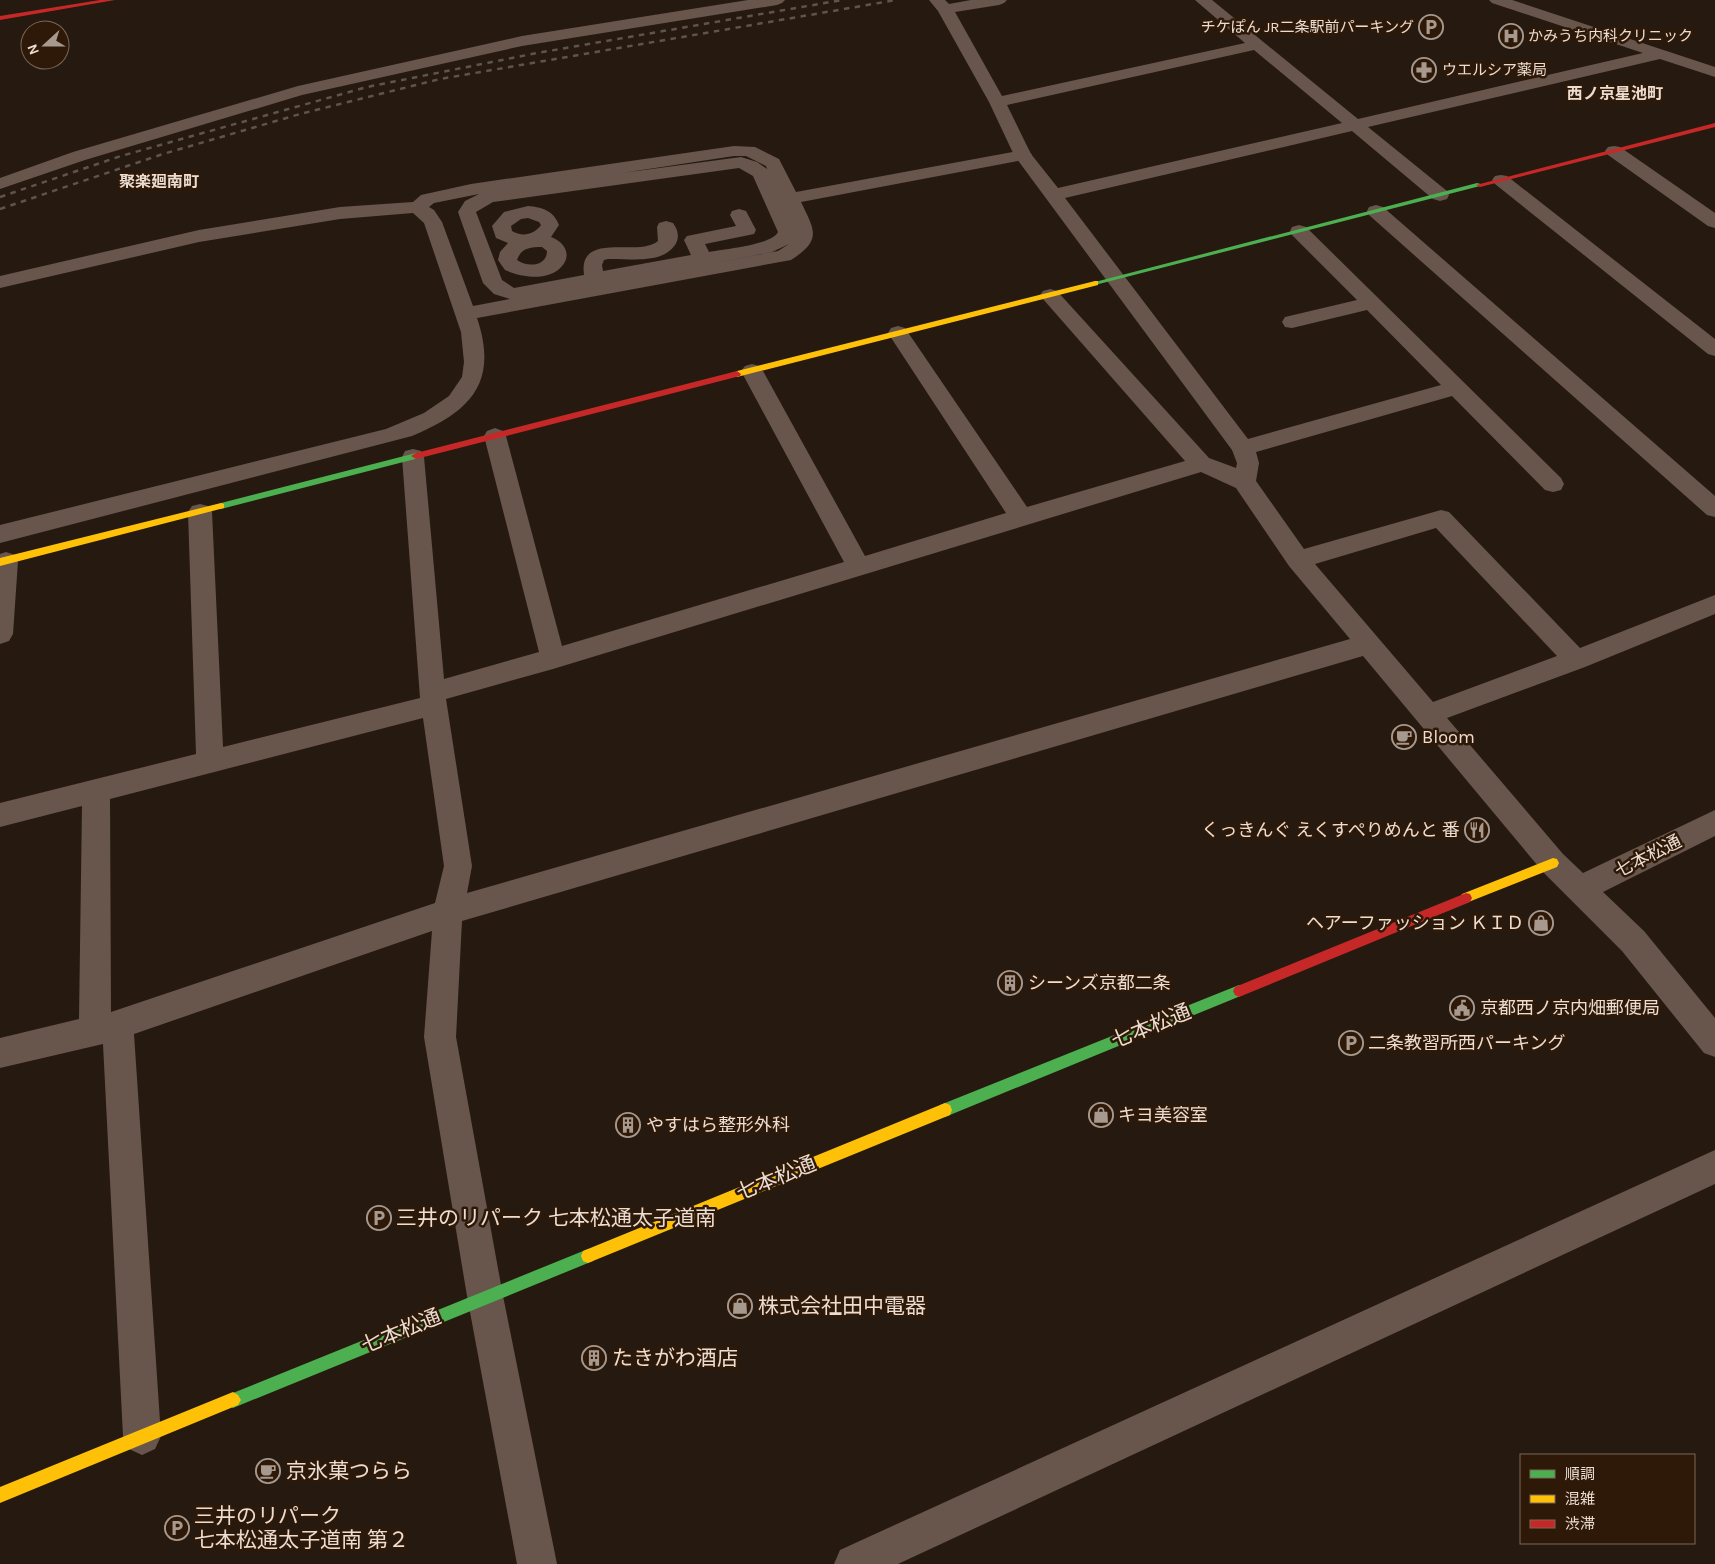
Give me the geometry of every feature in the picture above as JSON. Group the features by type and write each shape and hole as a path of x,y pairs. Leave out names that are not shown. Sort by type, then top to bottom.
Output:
{"street":[{"path":"0,18 112,0"},
{"path":"0,184 88,153 298,91 522,41 777,0"},
{"path":"999,0 941,5 997,102 1023,155 1243,448 1248,463 1244,482"},
{"path":"1203,0 1440,195"},
{"path":"1497,0 1715,72"},
{"path":"997,102 1256,45"},
{"path":"1053,195 1661,54"},
{"path":"0,634 3,562 1715,125"},
{"path":"417,208 428,199 471,190 734,151 750,151 773,163 782,200 786,232 784,239 772,246 594,279 540,279 514,268 507,260 511,251 516,247 530,241 544,234 550,225 545,217 540,214 524,212 504,221 500,230 507,238 514,240 530,241 547,242 553,245 558,254 540,279 513,294 501,290 493,283 467,212 472,205 488,198 741,162 761,173 782,200 804,228 803,240 795,249 784,256 465,314"},
{"path":"1614,151 1707,209 1715,222"},
{"path":"782,200 1023,155"},
{"path":"1501,180 1715,350"},
{"path":"520,193 524,212"},
{"path":"0,282 223,232 386,208 417,208 434,222 473,337 475,363 472,378 462,393 451,405 419,426 381,438 0,534"},
{"path":"1376,212 1715,509"},
{"path":"703,259 694,240 747,230 739,215"},
{"path":"594,279 591,268 593,260 600,254 614,251 639,255 662,251 668,242 669,235 666,227"},
{"path":"1299,231 1553,484"},
{"path":"1050,295 1200,464"},
{"path":"1292,322 1371,302"},
{"path":"898,334 1021,517"},
{"path":"752,371 859,567"},
{"path":"1243,448 1457,388"},
{"path":"495,436 552,659"},
{"path":"413,457 432,699 458,866 448,912 440,1038 485,1296 537,1564"},
{"path":"0,815 210,761 432,699 552,659 1200,464 1218,469 1244,482 1298,560 1553,864 1633,941 1715,1042"},
{"path":"200,512 210,761"},
{"path":"1298,560 1442,518 1576,660"},
{"path":"1429,714 1576,660 1715,604"},
{"path":"0,1053 107,1028 448,912 1369,644"},
{"path":"96,791 107,1028 142,1436"},
{"name":"七本松通","path":"1581,889 1715,822"},
{"name":"七本松通","path":"0,1495 485,1296 1553,864"},
{"path":"854,1564 1715,1167"}],"railway":[{"path":"0,197 121,156 367,87 537,53 842,0"},
{"path":"0,209 163,154 300,114 440,79 896,0"}],"traffic: fast":[{"path":"1095,283 1480,185"},
{"path":"221,506 416,456"},
{"path":"945,1110 1239,991"},
{"path":"233,1400 588,1256"}],"traffic: slow":[{"path":"737,374 1095,283"},
{"path":"0,562 221,506"},
{"path":"1466,898 1553,863"},
{"path":"588,1256 945,1110"},
{"path":"0,1495 233,1400"}],"traffic: jam":[{"path":"0,18 112,0"},
{"path":"1480,185 1715,125"},
{"path":"416,456 737,374"},
{"path":"1239,991 1466,898"}],"place":[{"name":"チケぽん JR二条駅前パーキング","path":"1431,27"},
{"name":"かみうち内科クリニック","path":"1511,36"},
{"name":"ウエルシア薬局","path":"1424,70"},
{"name":"Bloom","path":"1404,737"},
{"name":"くっきんぐ えくすぺりめんと 番","path":"1477,830"},
{"name":"ヘアーファッション ＫＩＤ","path":"1541,923"},
{"name":"シーンズ京都二条","path":"1010,983"},
{"name":"京都西ノ京内畑郵便局","path":"1462,1008"},
{"name":"二条教習所西パーキング","path":"1351,1043"},
{"name":"キヨ美容室","path":"1101,1115"},
{"name":"やすはら整形外科","path":"628,1125"},
{"name":"三井のリパーク 七本松通太子道南","path":"379,1218"},
{"name":"株式会社田中電器","path":"740,1306"},
{"name":"たきがわ酒店","path":"594,1358"},
{"name":"京氷菓つらら","path":"268,1471"},
{"name":"三井のリパーク 七本松通太子道南 第２","path":"177,1528"}],"district":[{"name":"西ノ京星池町","path":"1615,93"},
{"name":"聚楽廻南町","path":"159,181"}]}
